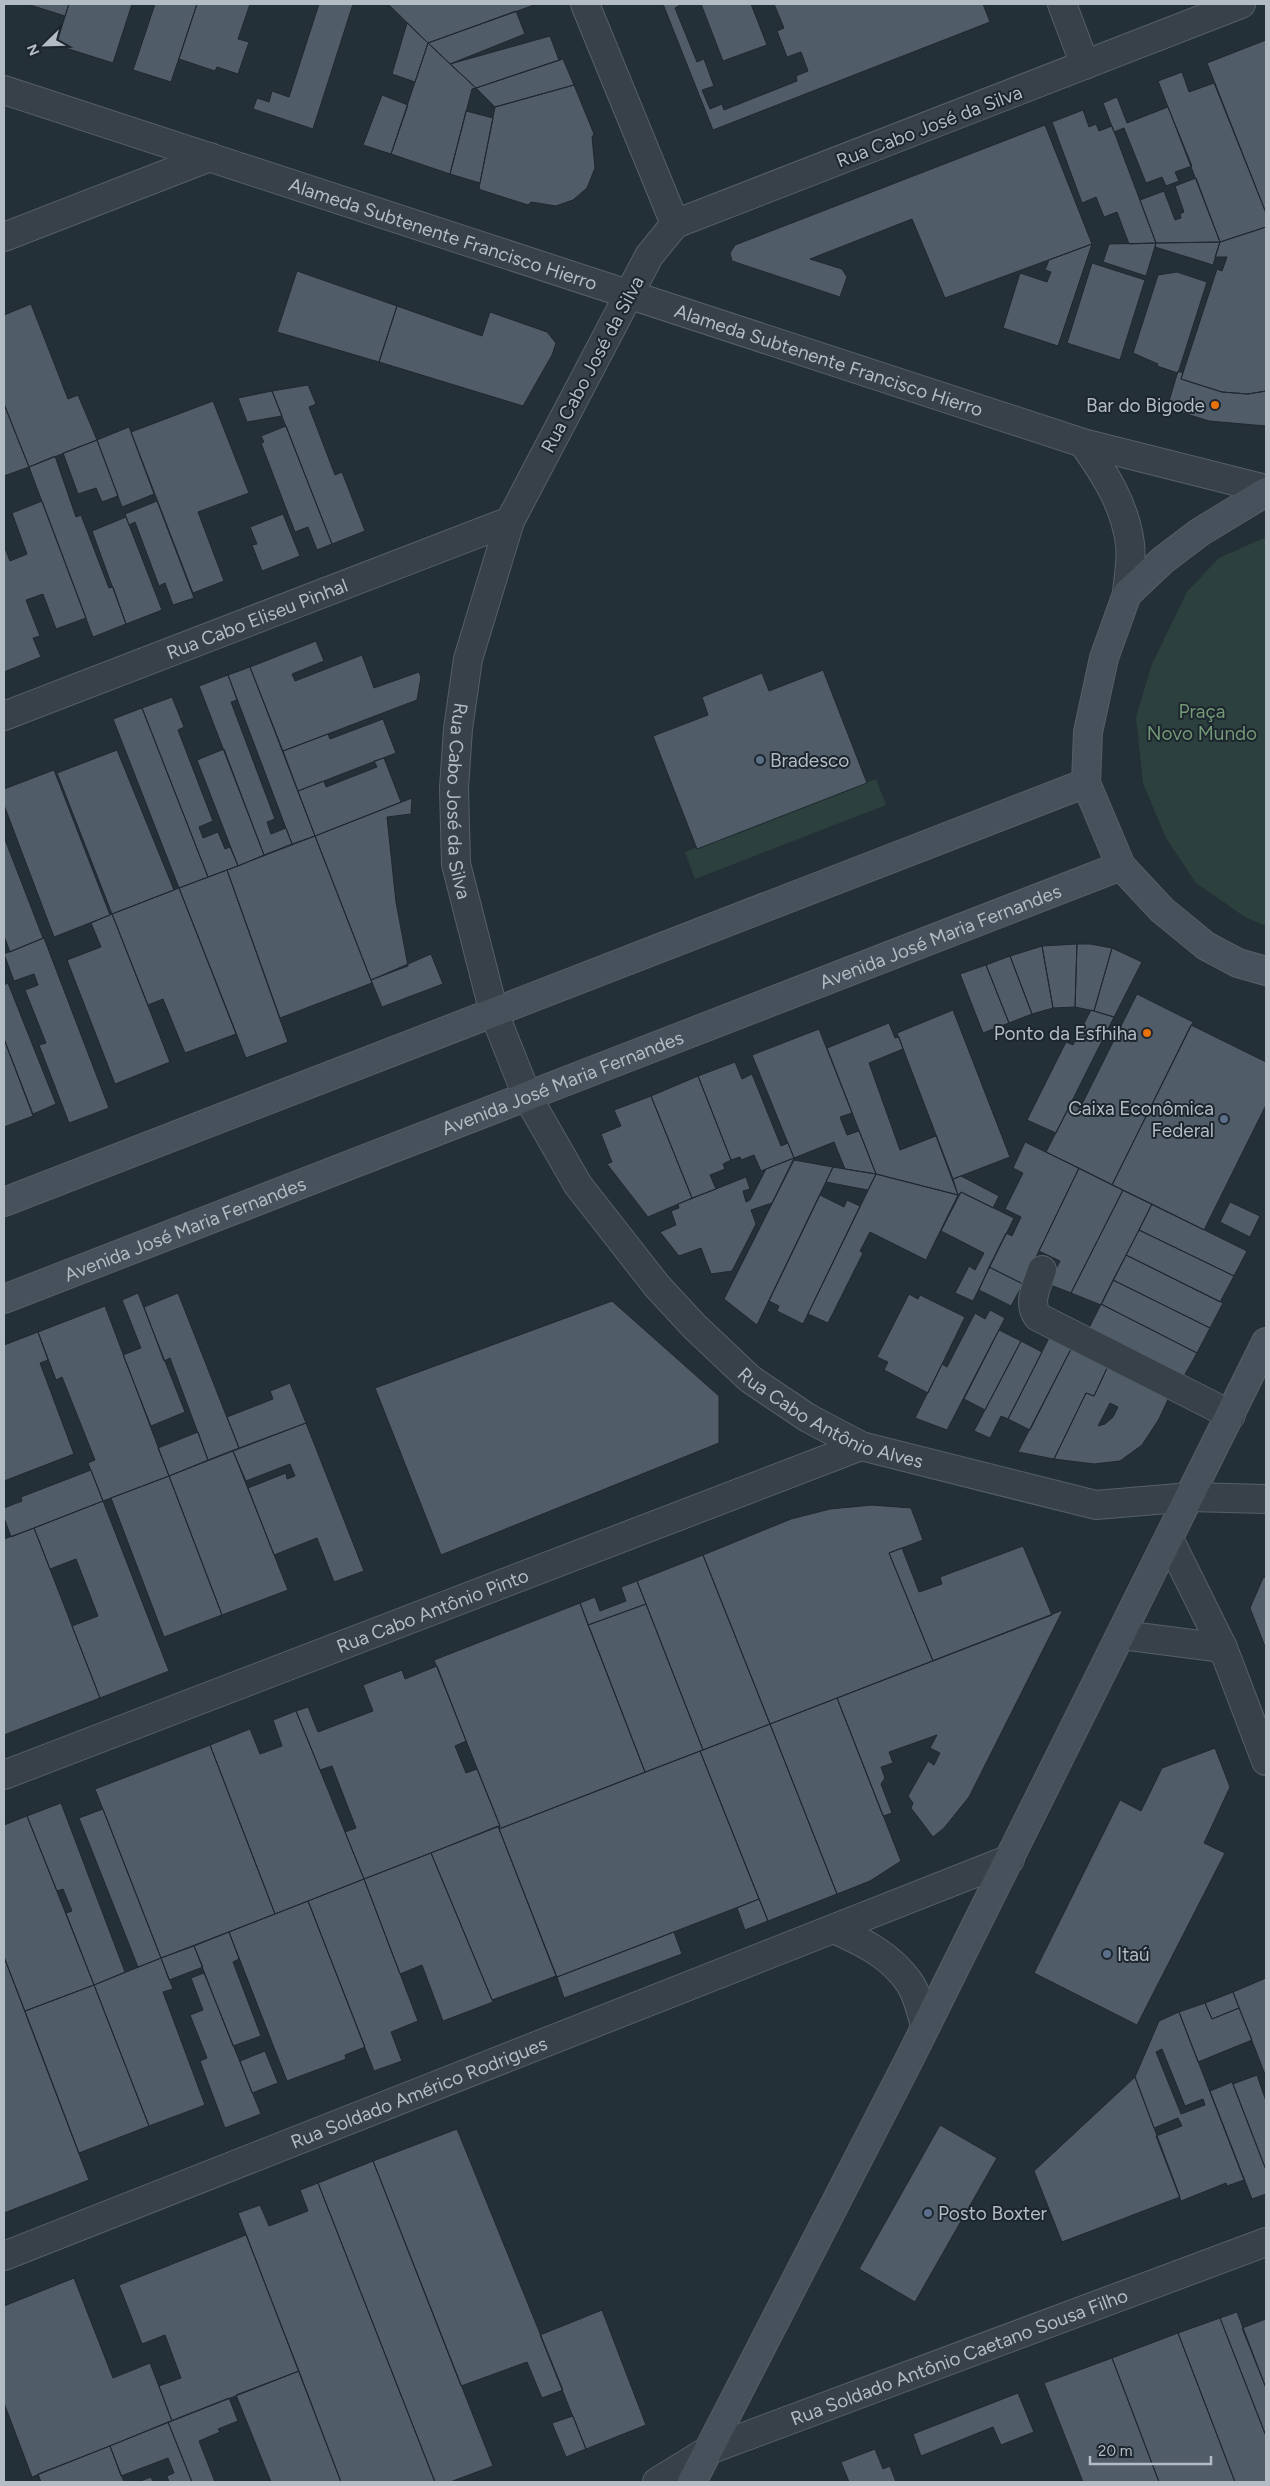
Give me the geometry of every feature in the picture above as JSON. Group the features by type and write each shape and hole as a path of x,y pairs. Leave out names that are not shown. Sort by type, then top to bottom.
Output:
{"main road":[{"path":"1266,491 1200,532 1170,554 1127,594 1104,658 1088,732 1086,783 1120,866 1162,910 1206,946 1238,963 1266,971"},
{"path":"4,1202 1086,783"},
{"name":"Avenida José Maria Fernandes","path":"4,1298 1120,866"},
{"path":"692,2482 1010,1859 1266,1342"}],"street":[{"path":"585,4 675,224"},
{"path":"1062,4 1085,65"},
{"name":"Rua Cabo José da Silva","path":"527,1096 494,1013 456,864 454,788 458,729 468,659 510,521 649,256 675,224 1241,4"},
{"name":"Alameda Subtenente Francisco Hierro","path":"4,90 1083,443 1266,491"},
{"path":"4,237 210,157"},
{"path":"1083,443 1108,478 1120,504 1130,545 1127,594"},
{"name":"Rua Cabo Eliseu Pinhal","path":"4,716 510,521"},
{"name":"Rua Cabo Antônio Alves","path":"527,1096 578,1185 657,1286 694,1326 750,1378 808,1418 861,1446 1096,1505 1190,1497 1266,1499"},
{"path":"1042,1270 1032,1302 1038,1318 1231,1415"},
{"name":"Rua Cabo Antônio Pinto","path":"4,1775 861,1446"},
{"path":"1170,1539 1223,1648 1266,1761"},
{"path":"1122,1635 1223,1648"},
{"name":"Rua Soldado Américo Rodrigues","path":"4,2256 1010,1859"},
{"path":"834,1929 878,1950 896,1968 910,1983 925,2026"},
{"name":"Rua Soldado Antônio Caetano Sousa Filho","path":"657,2482 709,2450 1266,2242"}],"green space":[{"name":"Praça Novo Mundo","path":"1266,537 1266,926 1245,917 1196,883 1166,838 1143,783 1136,717 1152,664 1187,592 1219,558"},
{"path":"876,779 886,805 695,879 685,852"}],"building":[{"path":"27,4 69,4 65,16"},
{"path":"69,4 132,4 113,63 56,45"},
{"path":"155,4 197,4 171,82 133,70"},
{"path":"197,4 250,4 238,39 249,42 238,74 217,67 215,71 179,59"},
{"path":"319,4 353,4 313,129 253,109 257,98 269,102 272,91 289,97"},
{"path":"388,4 537,4 428,43"},
{"path":"663,4 983,4 990,22 713,130"},
{"path":"682,4 774,4 784,28 777,31 787,57 801,52 808,71 796,76 797,81 724,110 722,104 710,109 702,90 714,86 704,59 697,62 675,8"},
{"path":"701,4 751,4 767,45 723,61"},
{"path":"516,11 525,34 450,64 428,43"},
{"path":"407,23 428,43 415,82 392,74"},
{"path":"550,36 559,60 476,88 450,64"},
{"path":"1266,40 1266,213 1207,63"},
{"path":"428,43 476,88 472,89 450,174 391,154"},
{"path":"563,59 574,85 495,107 476,88"},
{"path":"1182,72 1189,92 1214,83 1266,213 1266,227 1220,242 1158,81"},
{"path":"574,85 594,134 592,137 595,168 587,188 573,200 556,206 531,202 528,205 481,190 479,188 495,107"},
{"path":"382,95 408,105 391,154 363,145"},
{"path":"1117,97 1127,123 1168,107 1192,166 1175,172 1179,181 1166,186 1162,177 1146,183 1124,128 1114,132 1103,103"},
{"path":"1083,110 1089,127 1096,124 1099,131 1112,126 1156,243 1129,244 1117,212 1104,217 1096,197 1082,203 1052,122"},
{"path":"466,111 493,118 480,183 450,174"},
{"path":"1045,125 1092,244 945,298 912,219 810,259 842,269 847,277 840,297 732,261 730,253 735,245"},
{"path":"1196,178 1220,242 1156,243 1140,200 1164,191 1175,220 1181,218 1180,214 1184,212 1175,186"},
{"path":"1266,227 1266,391 1248,394 1222,392 1181,379 1217,269 1222,271 1227,257 1215,257 1220,242"},
{"path":"1220,242 1213,265 1155,247 1156,243"},
{"path":"1156,243 1146,276 1103,262 1109,244"},
{"path":"1092,244 1058,346 1003,328 1020,273 1047,282 1051,272 1045,270 1049,260"},
{"path":"1092,263 1145,280 1120,360 1067,343"},
{"path":"297,271 397,306 379,362 277,332"},
{"path":"1177,272 1207,282 1178,373 1157,366 1158,364 1133,353 1158,275"},
{"path":"31,304 68,399 78,395 97,440 29,467 4,404 4,315"},
{"path":"397,306 482,336 490,312 547,332 556,343 552,355 523,406 379,362"},
{"path":"1178,371 1183,373 1181,379 1222,392 1248,394 1266,391 1266,426 1209,421 1167,408"},
{"path":"308,385 316,404 309,407 335,475 342,472 365,531 332,544 272,391"},
{"path":"272,391 282,416 247,422 238,398"},
{"path":"213,401 249,493 198,512 224,581 193,593 131,432"},
{"path":"4,404 29,467 4,476"},
{"path":"286,426 332,544 317,550 308,527 295,532 261,443 264,442 261,436"},
{"path":"129,427 154,494 122,507 97,440"},
{"path":"97,440 118,496 102,502 96,488 78,494 63,453"},
{"path":"55,456 76,517 81,515 109,588 113,587 126,624 93,637 29,467"},
{"path":"42,501 86,618 56,629 43,594 26,600 40,636 33,638 41,657 4,672 4,546 10,561 27,554 12,513"},
{"path":"157,501 194,598 173,605 165,583 159,586 135,522 129,525 125,514"},
{"path":"283,514 300,556 262,571 252,545 257,544 250,527"},
{"path":"126,517 162,610 126,624 92,531"},
{"path":"316,641 324,661 292,674 295,681 362,655 374,688 419,672 421,677 417,700 283,751 250,667"},
{"path":"250,667 315,836 292,844 228,675"},
{"name":"Bradesco","path":"823,670 867,783 697,849 653,736 708,715 702,697 762,673 769,691"},
{"path":"228,675 237,700 231,702 275,819 267,822 271,834 286,828 292,844 264,855 199,686"},
{"path":"172,697 184,727 178,730 213,821 199,827 203,838 218,832 225,849 230,847 238,866 208,877 142,708"},
{"path":"142,708 208,877 179,888 113,719"},
{"path":"383,719 396,753 298,791 283,751 328,734 330,739"},
{"path":"224,749 264,855 238,866 197,760"},
{"path":"117,750 174,890 112,914 57,773"},
{"path":"384,758 401,802 315,836 298,791 324,781 326,787 377,767 374,761"},
{"path":"54,770 110,915 54,937 4,805 4,789"},
{"path":"412,798 411,814 387,817 396,902 408,966 371,980 315,836"},
{"path":"315,836 372,983 280,1018 227,870"},
{"path":"4,837 43,938 10,952 4,936"},
{"path":"227,870 288,1042 246,1058 179,888"},
{"path":"179,888 236,1034 185,1053 163,999 148,1005 112,914"},
{"path":"112,914 170,1062 115,1084 67,960 101,947 91,923"},
{"path":"44,938 109,1108 69,1123 39,1045 46,1043 25,990 38,985 34,974 14,981 4,954"},
{"path":"1077,944 1075,1007 1053,1008 1042,946"},
{"path":"1077,944 1112,948 1094,1011 1075,1007"},
{"path":"1042,946 1053,1008 1032,1014 1010,956"},
{"path":"1112,948 1142,962 1114,1017 1094,1011"},
{"path":"431,954 443,984 382,1007 371,980"},
{"path":"1010,956 1032,1014 1009,1023 986,965"},
{"path":"986,965 1009,1023 983,1033 960,974"},
{"path":"8,983 56,1104 33,1114 4,1039 4,985"},
{"path":"1137,994 1193,1022 1112,1185 1046,1152 1071,1103 1080,1108"},
{"path":"953,1010 1010,1157 953,1179 897,1033"},
{"path":"1091,1010 1114,1017 1056,1133 1027,1120 1066,1042 1073,1045"},
{"path":"889,1023 895,1038 899,1037 903,1049 869,1063 900,1150 936,1136 958,1195 876,1174 827,1048"},
{"path":"1191,1025 1266,1062 1266,1105 1204,1230 1112,1185"},
{"path":"819,1029 852,1113 840,1117 847,1135 859,1131 876,1174 845,1169 834,1142 794,1158 752,1055"},
{"path":"4,1039 33,1116 4,1127"},
{"path":"735,1062 742,1079 752,1074 781,1146 788,1143 794,1158 761,1171 754,1155 741,1160 740,1157 731,1160 698,1076"},
{"path":"698,1076 731,1160 723,1164 725,1169 710,1175 716,1189 692,1198 651,1096"},
{"path":"651,1096 692,1198 648,1217 607,1164 612,1162 601,1134 621,1126 614,1110"},
{"path":"1025,1142 1079,1168 1023,1284 989,1267 1006,1233 1012,1236 1021,1217 1005,1209 1023,1173 1013,1168"},
{"path":"794,1158 772,1203 751,1210 756,1224 732,1271 711,1274 701,1248 679,1256 660,1232 676,1225 671,1211 679,1208 678,1204 746,1177 750,1189 743,1191 746,1202 750,1200 766,1169"},
{"path":"794,1160 833,1167 757,1325 724,1299"},
{"path":"833,1167 876,1174 868,1190 826,1182"},
{"path":"1079,1168 1123,1190 1071,1293 1048,1284 1060,1261 1039,1251"},
{"path":"876,1174 958,1195 926,1260 870,1232 860,1251 863,1253 828,1323 808,1314"},
{"path":"961,1176 999,1196 993,1208 961,1192 958,1195 953,1179"},
{"path":"1123,1190 1152,1204 1101,1305 1071,1293"},
{"path":"961,1192 1014,1218 973,1301 955,1293 969,1266 975,1270 984,1253 941,1231"},
{"path":"820,1195 844,1207 847,1200 860,1206 803,1324 777,1311 779,1306 769,1301"},
{"path":"1230,1202 1260,1216 1250,1237 1220,1222"},
{"path":"1152,1204 1247,1251 1234,1276 1139,1230"},
{"path":"1139,1230 1234,1276 1220,1302 1126,1255"},
{"path":"1126,1255 1223,1303 1210,1328 1113,1280"},
{"path":"989,1267 1023,1284 1011,1306 979,1290"},
{"path":"1113,1280 1210,1328 1197,1353 1101,1304"},
{"path":"138,1293 185,1412 151,1426 123,1355 141,1348 122,1300"},
{"path":"178,1293 239,1448 208,1460 170,1358 164,1361 144,1307"},
{"path":"909,1294 918,1299 920,1295 965,1317 928,1393 884,1370 888,1362 877,1357"},
{"path":"612,1301 719,1396 719,1443 441,1555 375,1388"},
{"path":"1101,1304 1197,1353 1184,1376 1086,1334"},
{"path":"105,1306 169,1476 103,1501 88,1463 95,1460 62,1377 56,1380 38,1332"},
{"path":"990,1310 1005,1318 947,1430 915,1418 942,1364 947,1367 975,1313 985,1319"},
{"path":"999,1330 1021,1341 985,1410 964,1399"},
{"path":"38,1332 48,1360 40,1363 74,1454 4,1481 4,1345"},
{"path":"1050,1336 1072,1347 1030,1430 1008,1419"},
{"path":"1021,1341 1042,1352 1008,1419 1001,1416 990,1438 974,1431"},
{"path":"1072,1347 1108,1366 1094,1396 1086,1393 1054,1459 1018,1452"},
{"path":"1108,1366 1169,1397 1159,1419 1142,1445 1120,1461 1094,1464 1054,1459 1086,1393 1094,1396","holes":["1110,1403 1118,1407 1113,1417 1105,1424 1098,1426"]},
{"path":"290,1383 306,1423 239,1448 227,1417 273,1399 270,1391"},
{"path":"306,1423 364,1571 334,1582 317,1538 274,1555 248,1488 286,1473 287,1479 295,1476 290,1464 246,1481 233,1451"},
{"path":"198,1432 208,1460 169,1476 158,1448"},
{"path":"233,1451 288,1590 222,1615 169,1476"},
{"path":"91,1470 103,1501 11,1537 4,1518 4,1508 22,1501 21,1497"},
{"path":"169,1476 222,1615 164,1637 111,1498"},
{"path":"103,1501 169,1671 100,1698 72,1626 98,1616 76,1559 50,1569 34,1528"},
{"path":"872,1505 911,1508 923,1540 889,1553 933,1661 770,1724 703,1555 791,1519 830,1509"},
{"path":"34,1528 100,1698 4,1735 4,1539"},
{"path":"1023,1546 1052,1615 933,1661 889,1553 902,1548 919,1592 942,1584 940,1577"},
{"path":"703,1555 770,1724 703,1750 637,1581"},
{"path":"1266,1577 1266,1649 1250,1608 1263,1578"},
{"path":"637,1581 646,1604 588,1625 580,1603 595,1597 600,1611 626,1601 621,1587"},
{"path":"580,1603 645,1772 499,1829 500,1826 434,1660"},
{"path":"646,1604 703,1750 645,1772 588,1625"},
{"path":"1063,1610 969,1797 944,1828 933,1837 911,1808 913,1803 908,1796 928,1761 934,1765 940,1753 930,1748 937,1735 889,1752 893,1763 881,1767 885,1778 881,1784 892,1813 883,1816 837,1698"},
{"path":"437,1666 466,1741 455,1746 466,1773 477,1769 500,1826 364,1879 345,1832 356,1828 332,1766 320,1770 296,1711 308,1707 318,1732 373,1711 363,1685 402,1670 405,1679"},
{"path":"837,1698 901,1861 870,1881 837,1894 770,1724"},
{"path":"296,1711 364,1879 275,1914 210,1745 250,1729 260,1754 282,1746 273,1720"},
{"path":"770,1724 837,1894 768,1921 700,1751"},
{"path":"210,1745 275,1914 161,1958 95,1789"},
{"path":"1215,1748 1230,1787 1204,1843 1225,1853 1137,2025 1034,1973 1120,1800 1141,1811 1162,1768"},
{"path":"700,1751 759,1899 557,1977 499,1829"},
{"path":"61,1803 125,1972 94,1985 66,1913 72,1911 63,1889 57,1891 27,1816"},
{"path":"103,1809 161,1958 138,1967 79,1818"},
{"path":"27,1816 94,1985 25,2011 4,1957 4,1825"},
{"path":"498,1826 556,1976 492,2000 431,1853"},
{"path":"431,1853 493,2002 443,2021 422,1965 400,1974 364,1879"},
{"path":"364,1879 418,2021 391,2032 402,2061 374,2071 308,1901"},
{"path":"759,1899 768,1921 745,1930 737,1908"},
{"path":"308,1901 365,2047 345,2055 346,2059 287,2081 229,1932"},
{"path":"229,1932 239,1959 233,1962 261,2036 233,2046 194,1946"},
{"path":"674,1932 682,1954 564,1998 557,1977"},
{"path":"194,1946 203,1967 169,1980 161,1958"},
{"path":"4,1957 89,2180 4,2213"},
{"path":"161,1958 173,1989 163,1992 205,2105 149,2126 94,1985"},
{"path":"204,1973 261,2114 225,2128 200,2061 207,2058 190,2015 203,2010 191,1978"},
{"path":"1266,1978 1266,2077 1233,1992"},
{"path":"94,1985 149,2126 79,2153 25,2011"},
{"path":"1233,1992 1239,2008 1212,2019 1205,2003"},
{"path":"1205,2003 1212,2019 1239,2008 1252,2040 1198,2062 1179,2012"},
{"path":"1179,2012 1244,2180 1227,2186 1226,2183 1181,2201 1156,2136 1182,2126 1178,2118 1154,2128 1135,2077 1159,2021","holes":["1162,2049 1185,2106 1203,2099 1205,2105 1181,2114 1156,2052"]},
{"path":"265,2051 278,2083 252,2093 240,2061"},
{"path":"1257,2075 1266,2101 1266,2170 1233,2084"},
{"path":"1135,2077 1180,2197 1062,2242 1034,2171"},
{"path":"1232,2082 1266,2170 1266,2194 1252,2199 1210,2091"},
{"name":"Posto Boxter","path":"940,2125 997,2158 915,2302 859,2269"},
{"path":"457,2129 563,2390 542,2398 527,2362 461,2386 373,2161"},
{"path":"373,2161 493,2466 450,2482 435,2482 318,2183"},
{"path":"318,2183 435,2482 341,2482 238,2213 260,2205 269,2226 308,2211 300,2190"},
{"path":"246,2235 299,2371 172,2421 159,2386 181,2378 165,2335 142,2344 119,2285"},
{"path":"74,2278 113,2378 150,2363 172,2421 32,2477 4,2403 4,2306"},
{"path":"602,2310 646,2425 586,2449 540,2335"},
{"path":"1237,2312 1266,2388 1266,2436 1220,2318"},
{"path":"1220,2318 1266,2436 1266,2482 1235,2482 1178,2333"},
{"path":"1266,2319 1266,2388 1242,2328"},
{"path":"1178,2333 1235,2482 1159,2482 1112,2358"},
{"path":"1112,2358 1159,2482 1083,2482 1044,2383"},
{"path":"299,2371 341,2482 271,2482 236,2395"},
{"path":"1018,2393 1034,2432 1001,2445 993,2427 921,2456 913,2434"},
{"path":"229,2398 238,2421 218,2429 220,2432 199,2441 215,2482 192,2482 168,2422"},
{"path":"573,2416 586,2449 566,2457 552,2423"},
{"path":"168,2422 192,2482 169,2482 167,2476 174,2473 168,2458 121,2476 110,2446"},
{"path":"110,2446 124,2482 41,2482 38,2474"},
{"path":"875,2449 883,2469 890,2466 896,2482 849,2482 841,2462"},
{"path":"151,2477 153,2482 138,2482"}],"place":[{"name":"Bar do Bigode","path":"1215,405"},
{"name":"Bradesco","path":"760,760"},
{"name":"Ponto da Esfhiha","path":"1147,1033"},
{"name":"Caixa Econômica Federal","path":"1224,1119"},
{"name":"Itaú","path":"1107,1954"},
{"name":"Posto Boxter","path":"928,2213"}]}
